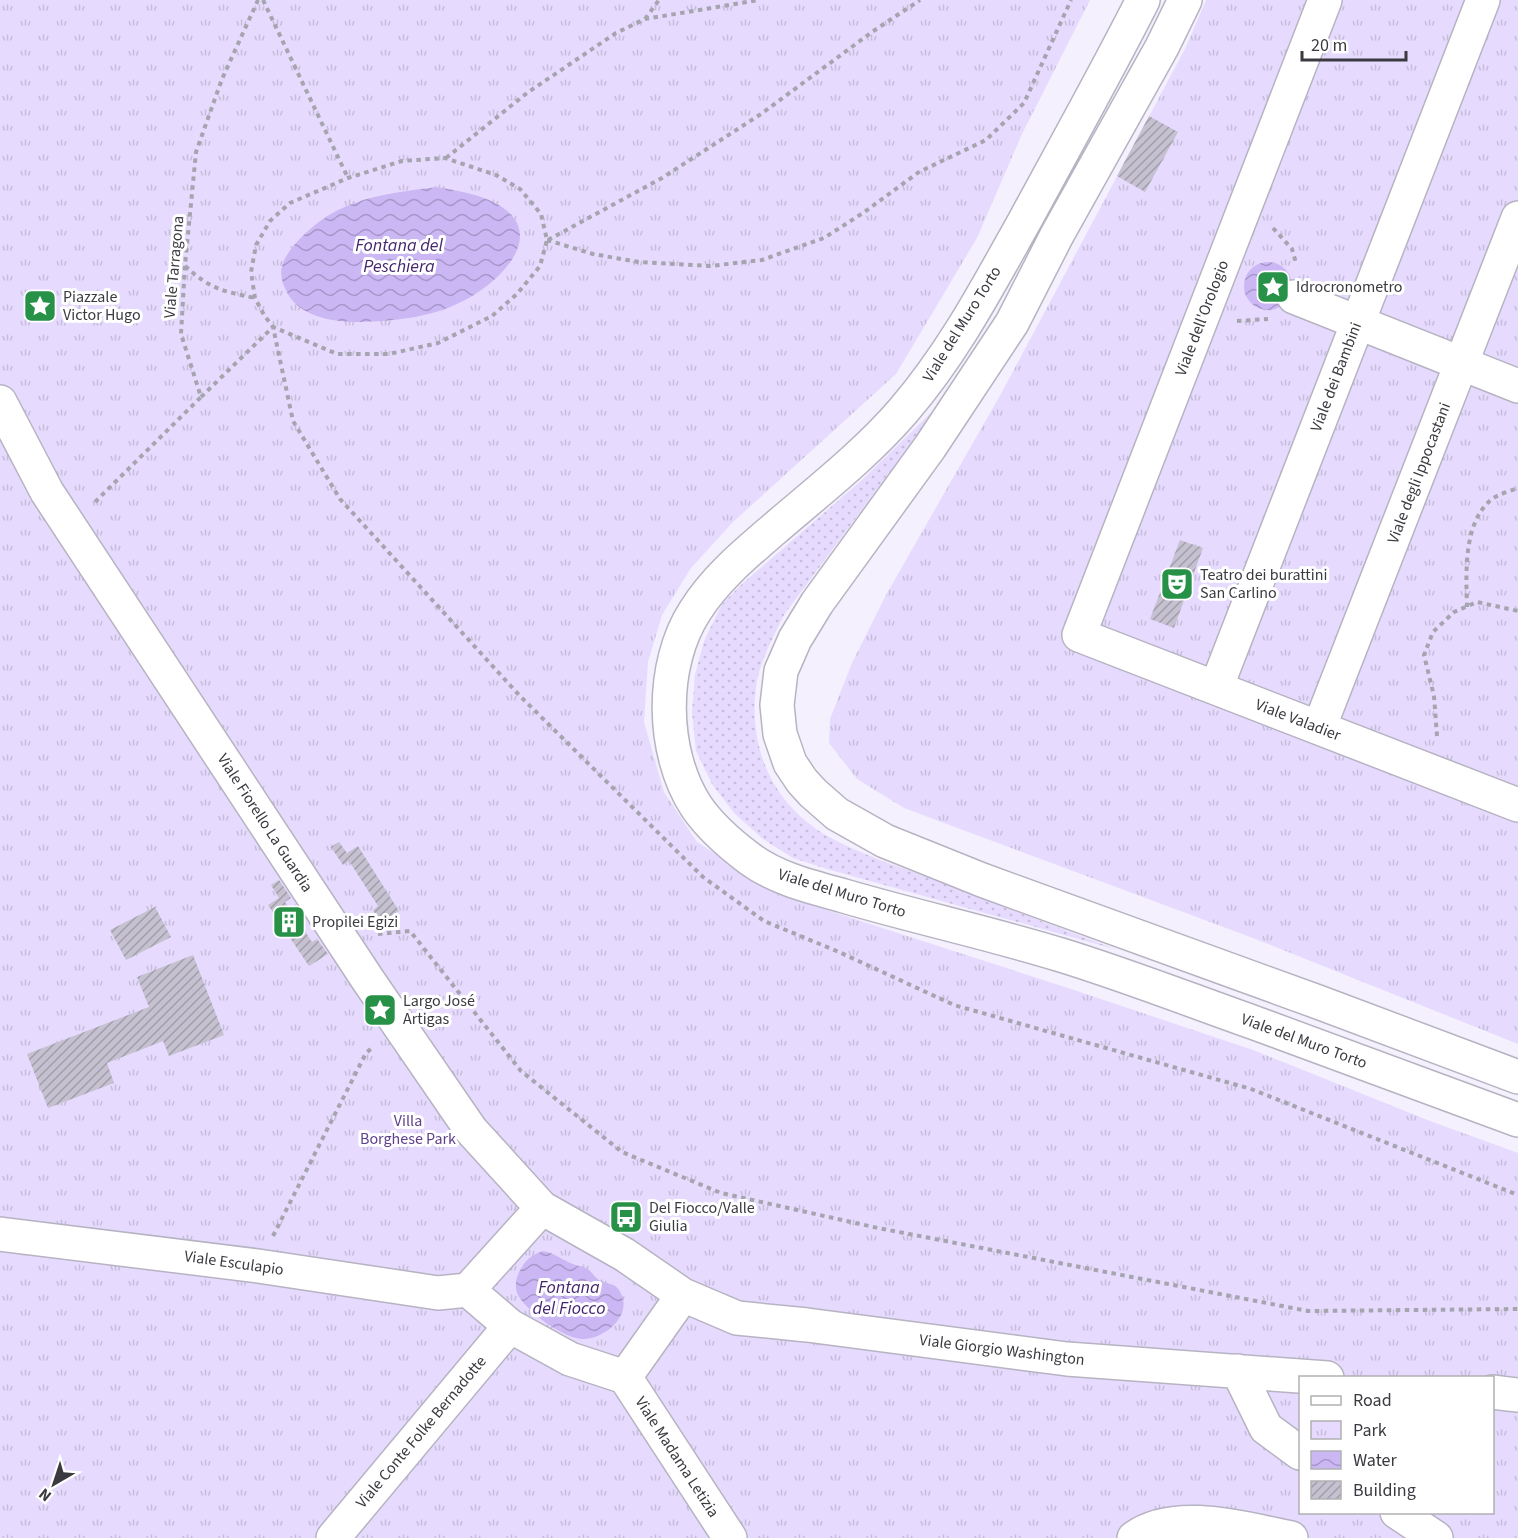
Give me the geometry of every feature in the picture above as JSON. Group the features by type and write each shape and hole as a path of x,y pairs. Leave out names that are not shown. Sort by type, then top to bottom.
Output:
{"main road":[{"name":"Viale del Muro Torto","path":"1143,0 1101,83 974,312 925,385 872,444 751,549 718,581 692,615 686,627 672,675 670,695 669,721 680,771 694,804 712,826 754,862 790,880 1091,965 1518,1119"},
{"path":"1185,0 1162,47 1057,235 1012,322 919,463 802,625 787,653 781,671 777,705 780,734 790,763 813,794 837,814 885,841 982,880 1518,1077"},
{"name":"Viale dell'Orologio","path":"1079,635 1325,0"},
{"name":"Viale dei Bambini","path":"1216,688 1484,0"},
{"name":"Viale degli Ippocastani","path":"1319,728 1518,218"},
{"path":"1294,297 1518,386"},
{"name":"Viale Fiorello La Guardia","path":"0,402 47,492 362,970 471,1130 542,1208 625,1255 683,1296"},
{"name":"Viale Valadier","path":"1079,635 1518,805"},
{"path":"542,1208 468,1290 510,1326 570,1359 625,1377 683,1296"},
{"name":"Viale Esculapio","path":"0,1234 258,1266 438,1293 468,1290"},
{"name":"Viale Giorgio Washington","path":"683,1296 737,1318 1067,1359 1312,1376"},
{"name":"Viale Conte Folke Bernadotte","path":"333,1538 510,1326"},
{"path":"1238,1371 1266,1428 1299,1452"},
{"name":"Viale Madama Letizia","path":"625,1377 730,1538"},
{"path":"1494,1392 1518,1395"},
{"path":"1400,1514 1436,1538"},
{"path":"1134,1538 1142,1532 1160,1526 1200,1523 1221,1524 1291,1538"}],"path":[{"name":"Viale Tarragona","path":"201,397 181,334 196,152 222,79 258,0"},
{"path":"263,0 348,178"},
{"path":"645,19 659,0"},
{"path":"445,158 527,93 615,33 645,19 759,0"},
{"path":"547,240 672,172 761,114 872,32 921,0"},
{"path":"547,240 593,254 638,262 710,266 762,260 824,238 919,172 986,140 1024,104 1071,0"},
{"path":"445,158 496,175 520,189 541,214 547,240 540,266 517,294 492,316 438,343 389,354 337,354 273,327 255,298 251,272 256,245 270,221 290,203 348,178 402,161 445,158"},
{"path":"185,266 202,282 225,292 255,298"},
{"path":"70,525 273,327"},
{"path":"1467,607 1466,563 1474,522 1492,499 1518,488"},
{"path":"1426,770 1437,738 1434,696 1424,655 1433,632 1455,612 1477,602 1518,611"},
{"path":"376,934 410,932 520,1071 622,1152 721,1193 878,1228 1308,1311 1518,1309"},
{"path":"258,1266 356,1072"}],"green space":[{"name":"Villa Borghese Park","path":"0,0 1090,0 1022,134 977,238 896,374 732,523 691,568 662,615 648,662 644,722 664,792 697,842 780,895 1253,1050 1430,1121 1518,1153 1518,1538 0,1538"},
{"path":"1206,0 1518,0 1518,1044 1253,938 904,808 857,779 829,743 830,719 852,663 886,595 1002,392 1185,49"},
{"path":"940,404 784,615 763,660 756,687 756,733 761,754 780,793 793,809 829,837 881,860 1118,950 793,858 763,839 734,813 712,784 696,751 692,712 695,675 704,641 722,604 862,480"}],"water":[{"name":"Fontana del Peschiera","path":"437,187 487,199 502,207 515,220 520,233 518,247 511,261 488,285 461,302 437,312 385,321 349,322 327,319 306,312 290,298 282,281 282,266 293,246 317,223 336,211 363,200 392,193"},
{"path":"1268,262 1285,269 1292,286 1285,303 1268,310 1251,303 1244,286 1251,269"},
{"name":"Fontana del Fiocco","path":"543,1251 586,1268 599,1280 619,1290 623,1299 621,1316 609,1330 592,1338 575,1338 556,1329 536,1315 521,1300 517,1293 516,1279 528,1259"}],"building":[{"path":"1149,116 1178,132 1145,192 1117,176"},
{"name":"Teatro dei burattini San Carlino","path":"1180,540 1203,548 1174,628 1150,619"},
{"name":"Propilei Egizi","path":"339,842 347,853 358,846 399,911 380,922 373,910 378,906 349,861 343,865 331,847"},
{"name":"Propilei Egizi","path":"279,880 291,898 285,902 312,942 317,939 328,954 309,966 268,905 279,898 271,885"},
{"path":"155,907 171,937 126,960 110,930"},
{"path":"193,955 224,1035 169,1056 163,1041 107,1063 114,1083 48,1108 27,1054 149,1007 137,977"}],"place":[{"name":"Idrocronometro","path":"1273,287"},
{"name":"Piazzale Victor Hugo","path":"40,306"},
{"name":"Teatro dei burattini San Carlino","path":"1177,584"},
{"name":"Propilei Egizi","path":"289,922"},
{"name":"Largo José Artigas","path":"380,1010"},
{"name":"Del Fiocco/Valle Giulia","path":"626,1217"}]}
